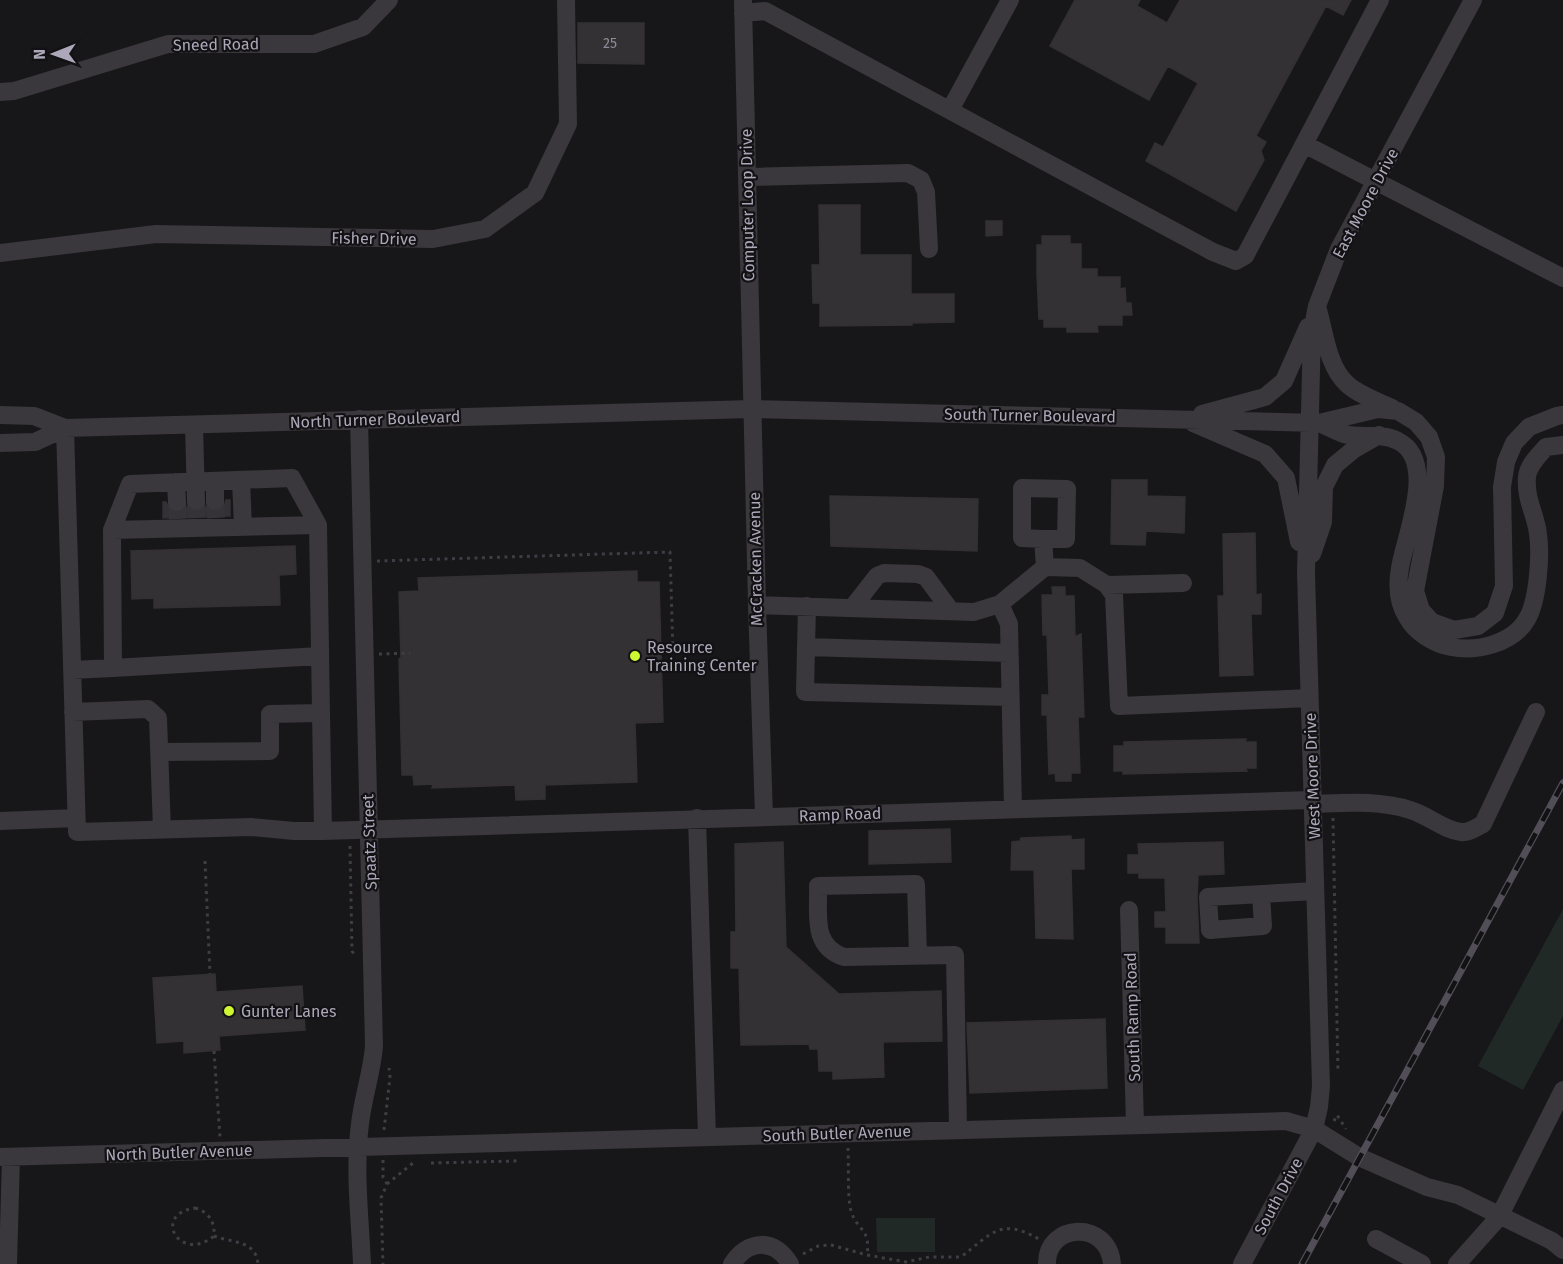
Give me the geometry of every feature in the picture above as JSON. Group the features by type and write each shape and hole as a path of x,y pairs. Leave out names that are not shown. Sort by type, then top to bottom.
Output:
{"street":[{"name":"Sneed Road","path":"0,92 14,91 168,44 314,44 363,27 389,0"},
{"name":"Fisher Drive","path":"0,253 156,234 433,239 485,229 535,193 568,124 566,0"},
{"path":"950,110 1010,0"},
{"path":"743,6 765,11 1213,252 1236,261 1245,256 1380,0"},
{"name":"East Moore Drive","path":"1314,423 1312,331 1317,306 1340,249 1473,0"},
{"name":"Computer Loop Drive","path":"743,6 752,409"},
{"path":"1304,144 1563,278"},
{"path":"747,177 908,173 921,180 926,192 929,249"},
{"path":"1317,306 1333,364 1345,383 1416,422 1429,437 1436,457 1435,486 1415,591 1421,610 1432,622 1454,630 1478,626 1495,613 1504,586 1502,488 1506,462 1514,443 1529,427 1557,416 1563,416"},
{"path":"1183,419 1265,397 1284,381 1317,306"},
{"name":"South Turner Boulevard","path":"752,409 1314,423"},
{"name":"North Turner Boulevard","path":"0,415 34,416 64,428 752,409"},
{"name":"McCracken Avenue","path":"752,409 764,816"},
{"path":"1314,423 1378,409 1398,411"},
{"name":"Spaatz Street","path":"359,419 362,562 359,829 375,1046 372,1072 360,1124 358,1155 362,1264"},
{"path":"1183,419 1265,454 1286,478 1306,573"},
{"path":"1314,423 1345,434 1379,435 1399,441 1410,451 1418,472 1418,491 1399,569 1399,596 1407,618 1426,637 1447,647 1466,650 1488,647 1512,635 1527,620 1537,593 1538,534 1528,503 1527,476 1533,463 1546,447 1563,445"},
{"name":"West Moore Drive","path":"1314,423 1306,573 1321,1086 1314,1129"},
{"path":"194,425 197,516"},
{"path":"0,443 35,442 64,428 76,818 0,821"},
{"path":"1306,573 1323,522 1324,487 1335,465 1353,450 1379,435"},
{"path":"113,668 112,531 130,484 292,478 318,525 323,831"},
{"path":"241,480 243,527"},
{"path":"215,481 216,515"},
{"path":"176,482 178,516"},
{"path":"1502,488 1528,488"},
{"path":"112,531 178,516 216,515 243,527 318,525"},
{"path":"1043,539 1045,567"},
{"path":"757,605 974,612 1000,604 1045,567 1080,568 1107,585 1114,595 1119,706 1309,698"},
{"path":"852,608 877,576 884,573 918,574 926,577 951,611"},
{"path":"1107,585 1183,583"},
{"path":"1000,604 1009,624 1013,809"},
{"path":"807,606 805,692 1010,697"},
{"path":"806,647 1009,652"},
{"path":"72,670 320,656"},
{"path":"73,712 148,709 158,718 162,830"},
{"name":"Ramp Road","path":"76,818 76,832 251,827 323,831 764,816 1312,802 1382,804 1409,809 1444,826 1461,832 1469,832 1483,824 1536,712"},
{"path":"159,753 270,751 270,714 321,713"},
{"path":"697,819 707,1137"},
{"path":"918,956 916,884 818,886 820,934 825,946 835,954 844,957 918,956 955,955 958,1129"},
{"path":"1261,894 1315,891"},
{"name":"South Ramp Road","path":"1129,910 1135,1124"},
{"path":"1457,1264 1499,1217 1563,1090"},
{"name":"South Butler Avenue","path":"358,1155 707,1137 1275,1120 1297,1123 1314,1129 1359,1157 1427,1186 1458,1195 1552,1241 1563,1250"},
{"name":"South Drive","path":"1242,1264 1314,1129"},
{"name":"North Butler Avenue","path":"6,1157 358,1155"},
{"path":"6,1157 8,1264"},
{"path":"1047,1264 1050,1248 1059,1238 1070,1232 1083,1231 1095,1235 1105,1243 1111,1255 1112,1264"},
{"path":"1376,1239 1422,1264"},
{"path":"732,1264 738,1254 748,1247 760,1244 772,1246 796,1259"}],"path":[{"path":"362,562 670,552 673,653"},
{"path":"359,829 352,951 360,963"},
{"path":"205,861 210,974"},
{"path":"214,1051 220,1143"},
{"path":"848,1148 850,1210 855,1220 866,1232 869,1244 867,1255"},
{"path":"358,1155 393,1163"},
{"path":"402,1163 515,1161 523,1158"},
{"path":"387,1184 412,1163"},
{"path":"195,1208 205,1211 215,1226 214,1236 208,1242 198,1245 185,1244 177,1239 173,1232 176,1215 184,1210 195,1208"},
{"path":"796,1259 818,1246 831,1245 906,1263 929,1257 961,1257 982,1238 997,1230 1025,1231 1040,1240"},
{"path":"214,1236 249,1245 258,1257 258,1264"},
{"path":"949,1257 951,1264"}],"shaded area":[{"path":"1563,909 1563,1016 1523,1090 1478,1066"},
{"path":"876,1218 935,1218 935,1252 877,1252"}],"building":[{"path":"1075,0 1140,0 1137,6 1167,23 1180,0 1351,0 1343,15 1326,6 1256,136 1266,142 1261,151 1264,160 1236,211 1146,161 1155,143 1163,147 1198,83 1168,66 1149,100 1050,46"},
{"path":"578,23 644,23 644,64 578,63"},
{"path":"819,205 860,205 860,255 911,255 911,294 954,294 954,322 820,326 820,303 813,303 812,265 820,265"},
{"path":"986,221 1002,221 1002,235 986,236"},
{"path":"1042,236 1070,236 1070,244 1081,244 1081,269 1097,269 1097,277 1120,277 1120,289 1125,288 1126,303 1131,303 1132,315 1122,315 1122,325 1097,325 1098,332 1067,332 1067,327 1044,327 1044,319 1039,319 1037,274 1037,245 1042,245"},
{"path":"1112,480 1147,480 1147,496 1185,497 1184,533 1146,531 1145,545 1111,544"},
{"path":"830,496 978,499 977,551 831,546"},
{"path":"226,500 230,500 230,516 163,518 163,502 166,502 171,512 183,512 187,507 196,512 206,507 216,512 224,507"},
{"path":"1255,533 1256,595 1261,594 1261,614 1251,614 1253,675 1220,676 1218,596 1224,596 1223,534"},
{"path":"295,546 296,574 279,575 280,605 154,608 154,598 132,599 131,551"},
{"path":"637,571 637,582 659,582 663,722 635,723 637,782 545,785 545,799 516,800 515,785 432,788 433,784 414,785 413,775 402,775 399,592 419,591 418,578"},
{"path":"1052,587 1065,587 1065,596 1074,596 1075,637 1081,634 1084,717 1078,717 1080,773 1071,773 1071,781 1056,781 1055,773 1049,774 1047,715 1042,715 1042,695 1049,695 1047,635 1043,635 1042,595 1053,595"},
{"path":"1246,739 1245,742 1256,742 1256,768 1245,768 1247,771 1123,774 1123,771 1114,771 1114,746 1124,746 1124,742"},
{"path":"950,829 951,862 869,864 869,831"},
{"path":"1071,836 1071,840 1084,839 1084,869 1071,869 1073,939 1036,938 1034,870 1011,870 1012,842 1020,841 1021,838"},
{"path":"783,842 786,947 839,994 941,991 942,1041 883,1042 884,1077 833,1079 833,1071 819,1071 818,1049 810,1049 809,1044 741,1045 739,968 731,968 731,932 736,932 735,844"},
{"path":"1223,842 1224,874 1198,875 1199,943 1166,943 1166,927 1155,927 1155,912 1166,912 1165,878 1139,878 1139,873 1128,873 1128,855 1139,855 1138,844"},
{"name":"Gunter Lanes","path":"215,974 216,992 302,986 305,1030 219,1036 220,1050 184,1053 184,1041 157,1043 153,978"},
{"path":"1105,1019 1107,1088 970,1093 967,1023"}],"tunnel":[{"path":"196,501 197,518"},
{"path":"215,501 216,518"},
{"path":"177,502 178,519"}],"railway":[{"path":"1302,1264 1563,783"}],"place":[{"name":"Resource Training Center","path":"635,656"},
{"name":"Gunter Lanes","path":"229,1011"}]}
